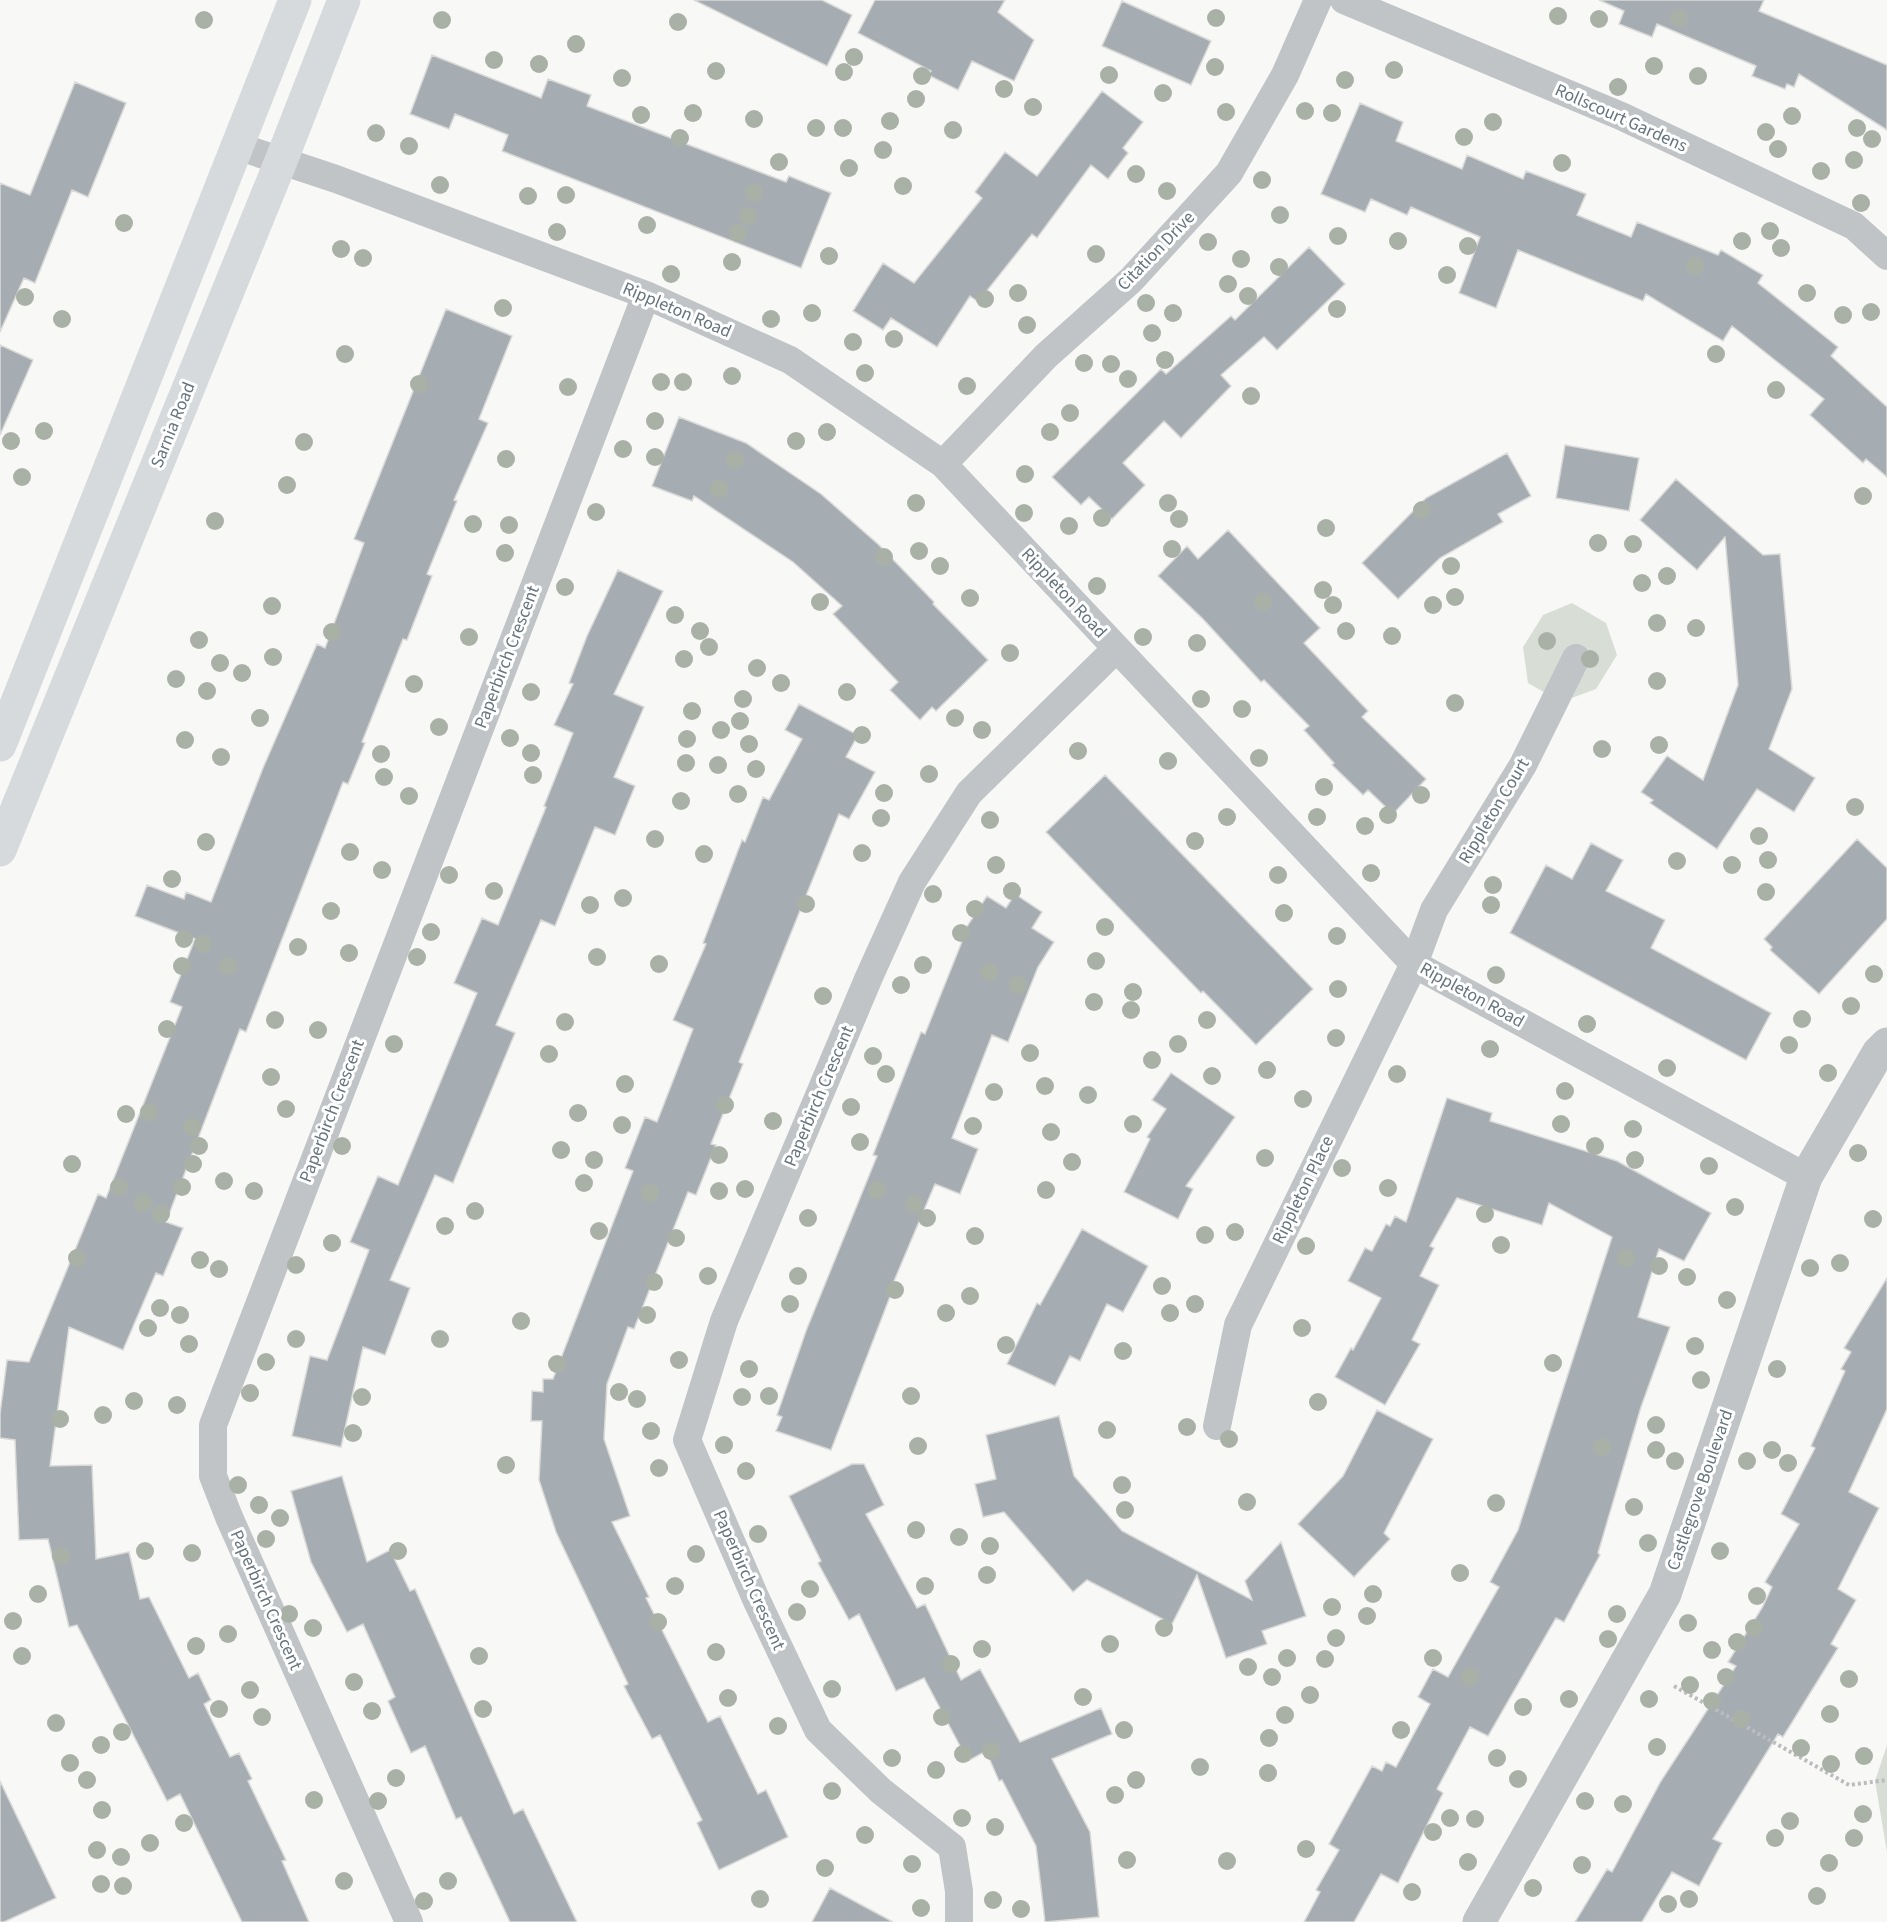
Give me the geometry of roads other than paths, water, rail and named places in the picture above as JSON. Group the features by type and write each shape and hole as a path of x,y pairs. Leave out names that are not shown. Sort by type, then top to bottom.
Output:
{"main road":[{"path":"0,745 295,0"},
{"name":"Sarnia Road","path":"0,850 281,161 344,0"}],"street":[{"name":"Citation Drive","path":"943,464 1046,356 1131,280 1230,173 1285,75 1318,0"},
{"name":"Rollscourt Gardens","path":"1344,0 1621,116 1854,226 1887,256"},
{"name":"Rippleton Road","path":"237,146 646,295 790,360 943,464 1414,964 1806,1177"},
{"name":"Paperbirch Crescent","path":"409,1922 229,1517 213,1476 213,1425 646,295"},
{"name":"Paperbirch Crescent","path":"959,1922 959,1891 952,1847 881,1791 818,1730 756,1599 687,1440 724,1321 868,977 912,882 969,793 1116,649"},
{"name":"Rippleton Court","path":"1414,964 1434,910 1523,765 1576,658"},
{"name":"Rippleton Place","path":"1217,1426 1238,1325 1414,964"},
{"name":"Castlegrove Boulevard","path":"1479,1922 1665,1594 1806,1177 1878,1053 1887,1044"}]}
